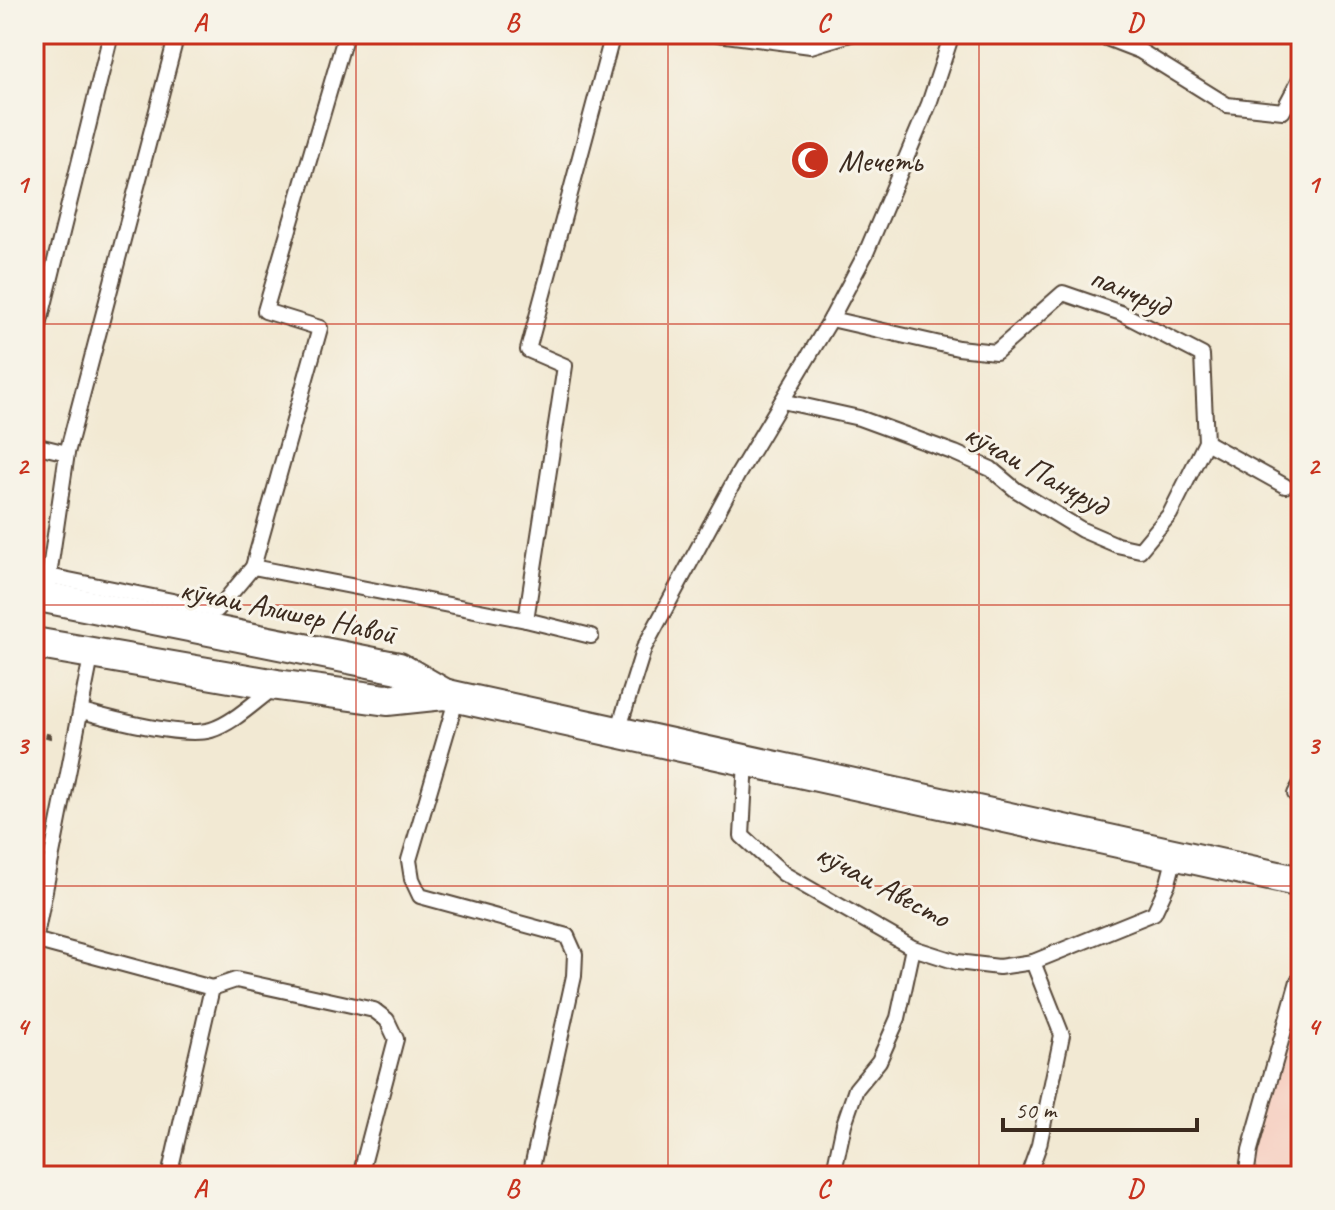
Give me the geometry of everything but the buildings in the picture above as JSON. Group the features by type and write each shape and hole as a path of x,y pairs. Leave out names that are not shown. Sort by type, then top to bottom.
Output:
{"street":[{"name":"кӯчаи Алишер Навоӣ","path":"42,590 399,668 450,696"},
{"name":"кӯчаи Алишер Навоӣ","path":"34,643 277,685 387,700 450,696"},
{"path":"450,696 1301,882"}],"lane":[{"path":"34,346 111,34"},
{"path":"42,590 67,453 177,34"},
{"name":"кӯчаи Алишер Навоӣ","path":"42,590 217,610 253,567 320,328 265,311 346,34"},
{"path":"526,620 565,366 528,350 613,34"},
{"path":"718,34 811,46 851,34"},
{"path":"618,731 644,648 737,476 831,319 866,253 929,104 952,34"},
{"path":"1096,34 1140,51 1227,105 1283,111 1301,77"},
{"name":"панчруд","path":"831,319 958,348 996,352 1063,293 1121,313 1202,355 1206,442"},
{"name":"кӯчаи Панҷруд","path":"782,401 859,418 955,453 991,469 1016,490 1082,530 1117,545 1140,550 1170,514 1206,442"},
{"path":"1206,442 1285,486"},
{"path":"34,445 67,453"},
{"name":"кӯчаи Алишер Навоӣ","path":"253,567 526,620 591,636"},
{"path":"92,652 34,940 212,988 236,980 374,1010 387,1020 396,1039 360,1176"},
{"path":"82,711 129,723 204,731 225,723 277,685"},
{"path":"450,696 409,860 412,879 420,896 567,936 575,954 574,976 530,1176"},
{"name":"кӯчаи Авесто","path":"746,760 742,836 784,874 913,948 957,962 999,967 1033,962 1154,913 1168,883 1175,856"},
{"path":"833,1176 844,1124 856,1089 879,1061 898,1018 913,948"},
{"path":"1028,1176 1039,1145 1062,1035 1033,962"},
{"path":"1246,1176 1250,1150 1298,981"},
{"path":"169,1176 212,988"}],"path":[{"path":"34,732 61,740"}],"shaded area":[{"path":"1301,947 1301,1176 1237,1176"}],"place":[{"name":"Мечеть","path":"810,160"}]}
